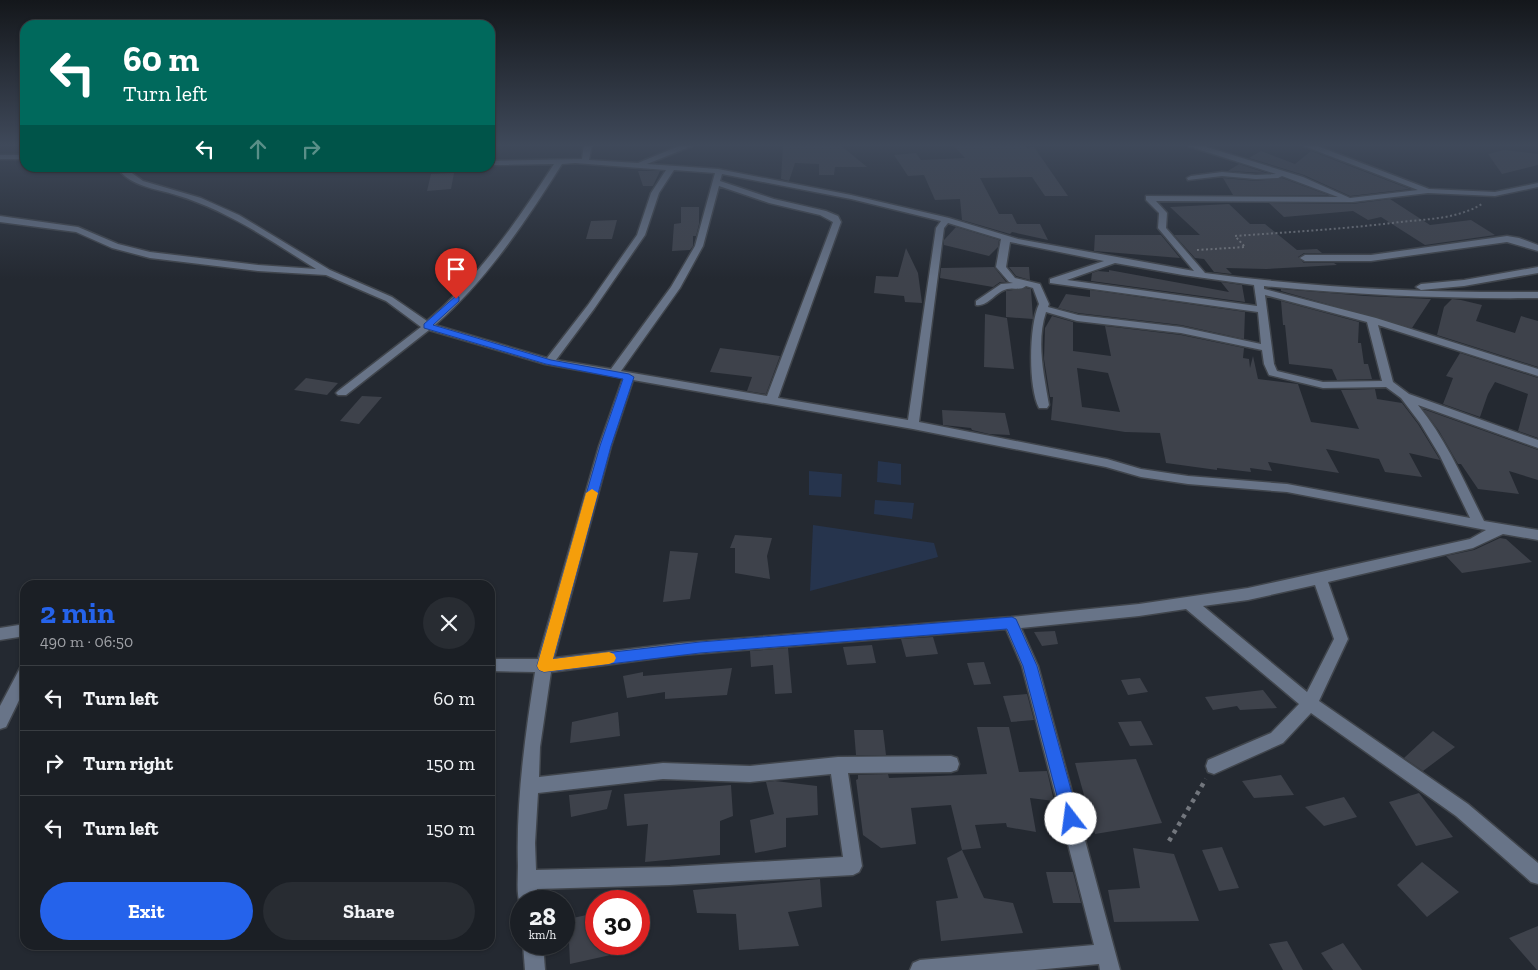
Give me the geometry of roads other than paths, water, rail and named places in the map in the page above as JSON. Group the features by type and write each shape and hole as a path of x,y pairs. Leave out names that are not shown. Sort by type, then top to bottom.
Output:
{"street":[{"path":"163,189 198,199 247,223 328,272 388,299 427,326 549,362 913,425 1106,463 1141,473 1188,480 1287,488 1538,535"},
{"path":"342,394 448,307 497,252 542,189"},
{"path":"549,362 591,308 641,234 657,189"},
{"path":"613,374 674,288 699,246 714,189"},
{"path":"737,189 772,201 823,213 835,218 837,222 771,401"},
{"path":"811,189 946,220 1006,238 1259,287 1372,320 1538,373"},
{"path":"1324,189 1350,200"},
{"path":"1424,189 1428,191"},
{"path":"1202,275 1162,228 1163,213 1149,198 1350,200 1428,191 1486,195 1519,189"},
{"path":"0,219 78,230 115,246 150,254 258,268 328,272"},
{"path":"913,425 940,228 946,220"},
{"path":"1006,238 1002,267 1012,280 1038,286"},
{"path":"1305,258 1371,258 1508,239 1538,248"},
{"path":"979,303 1004,286 1038,286 1114,260"},
{"path":"1382,292 1464,282 1538,270"},
{"path":"1053,281 1262,310"},
{"path":"1038,286 1044,304 1039,314 1037,353 1037,370 1043,405"},
{"path":"1259,287 1482,296 1538,295"},
{"path":"1259,287 1269,364 1273,373 1323,386 1378,385 1388,383"},
{"path":"1042,308 1077,318 1181,330 1267,348"},
{"path":"1372,320 1388,383 1405,396 1425,421 1446,456 1480,525"},
{"path":"527,890 532,747 544,666 605,446 629,377"},
{"path":"1405,396 1538,444"},
{"path":"495,665 544,666 681,649 1012,623 1139,610 1248,594 1320,578 1473,543 1500,529"},
{"path":"1214,766 1277,738 1310,703 1341,639 1320,578"},
{"path":"1189,603 1310,703 1462,810 1538,876"},
{"path":"920,970 1108,962 1030,666 1012,623"},
{"path":"0,634 20,631"},
{"path":"0,722 20,684"},
{"path":"530,786 663,771 750,774 838,765 951,764"},
{"path":"526,880 670,876 853,866 838,765"},
{"path":"534,955 535,970"}]}
